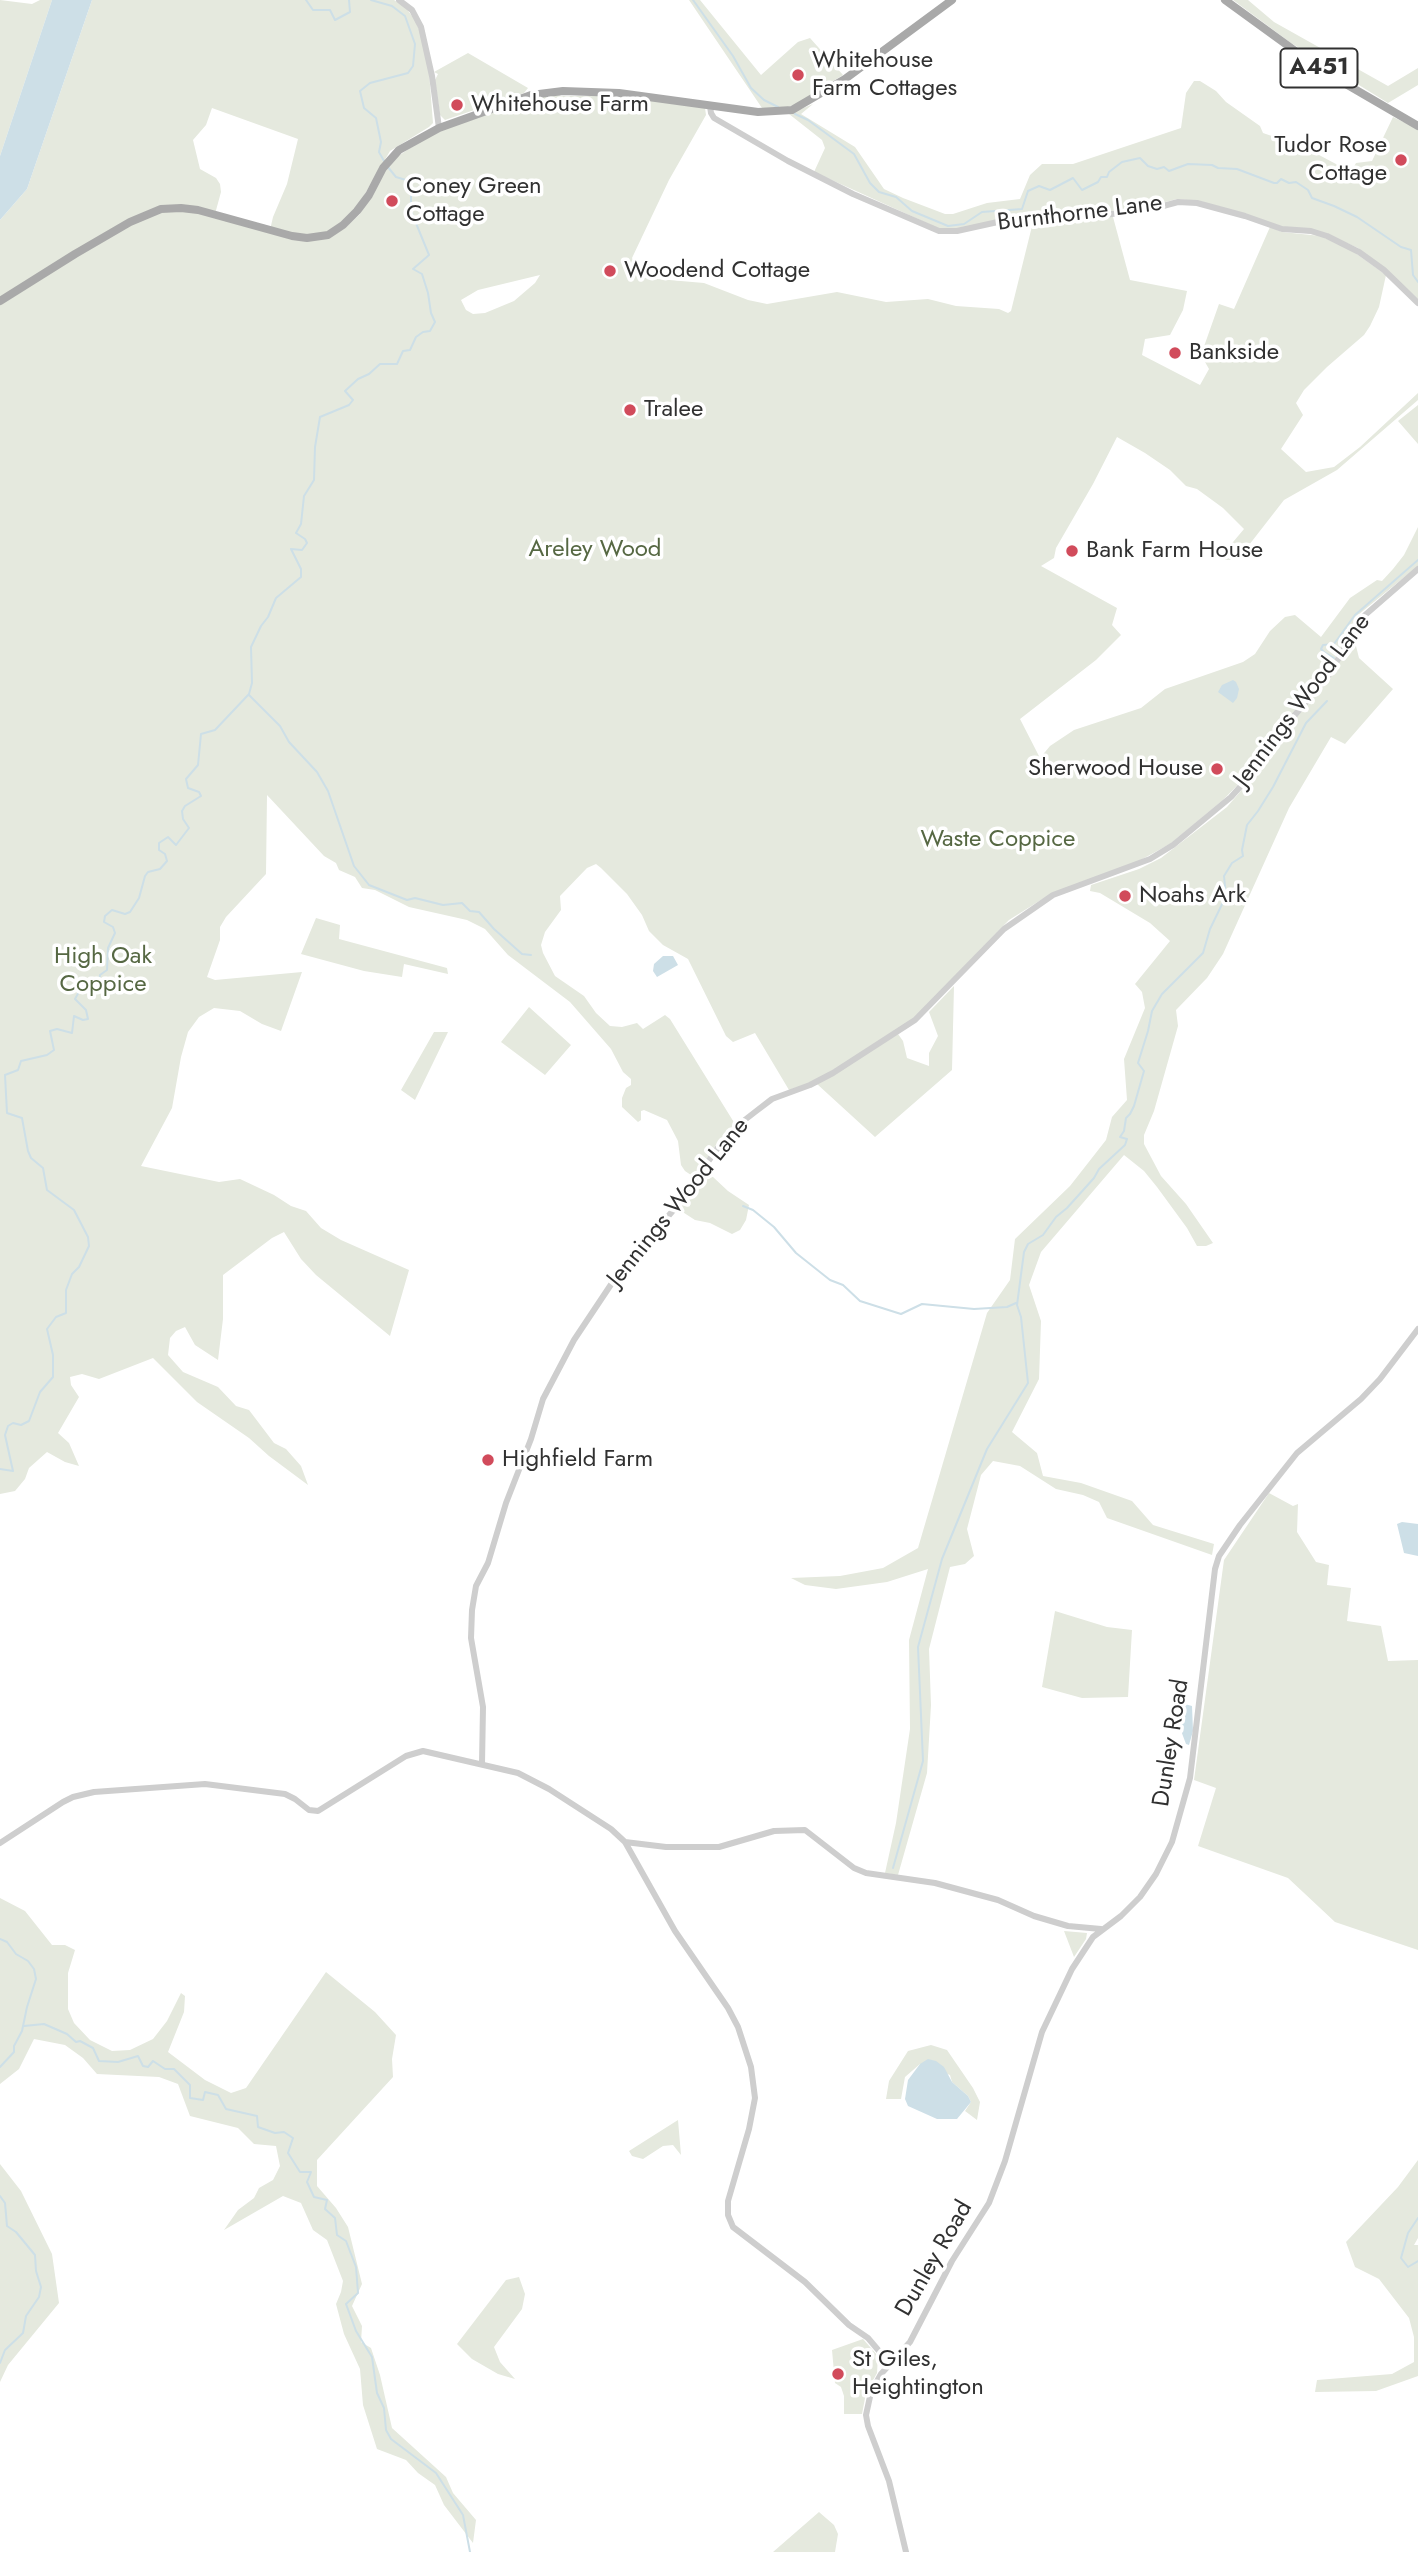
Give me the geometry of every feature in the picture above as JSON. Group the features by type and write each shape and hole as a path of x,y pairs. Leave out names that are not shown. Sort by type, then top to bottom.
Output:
{"main road":[{"path":"0,301 130,222 161,209 198,210 292,236 307,238 328,235 357,211 392,156 439,128 510,100 556,91 636,94 769,113 797,107 850,75 952,0"},
{"name":"A451","path":"1226,0 1320,69 1418,126"}],"street":[{"path":"399,0 412,10 421,27 432,76 439,128"},
{"name":"Burnthorne Lane","path":"710,106 710,113 714,118 788,161 853,194 939,231 957,231 1016,218 1097,216 1152,209 1178,202 1197,203 1282,229 1311,231 1327,236 1359,252 1384,270 1418,303"},
{"name":"Jennings Wood Lane","path":"481,1764 483,1707 471,1638 476,1586 488,1563 543,1399 574,1340 614,1280 677,1207 737,1126 772,1099 833,1073 915,1020 1004,929 1053,895 1150,859 1172,845 1231,797 1257,768 1277,736 1328,676 1357,622 1418,569"},
{"name":"Dunley Road","path":"906,2552 889,2481 870,2435 866,2415 871,2392 887,2367 910,2342 952,2261 989,2203 1005,2161 1042,2032 1083,1950 1101,1929 1133,1906 1166,1856 1178,1826 1190,1775 1215,1569 1219,1556 1297,1453 1361,1399 1380,1379 1418,1329"},
{"path":"0,1843 63,1802 94,1792 205,1784 285,1794 295,1798 309,1810 318,1811 415,1752 432,1752 518,1773 533,1780 604,1825 625,1842 675,1931 735,2020 751,2067 755,2098 728,2201 728,2215 733,2228 805,2282 849,2325 869,2338 887,2367"},
{"path":"625,1842 666,1847 719,1847 775,1830 805,1830 854,1868 866,1873 935,1883 998,1900 1034,1916 1068,1926 1101,1929"}],"green space":[{"path":"0,0 32,4 40,0 52,0 0,156"},
{"path":"92,0 394,0 406,8 421,34 429,72 433,123 390,151 345,228 360,214 385,171 397,157 446,128 531,97 558,94 619,96 705,108 706,115 669,180 632,258 640,274 646,278 704,283 748,300 767,304 837,292 886,302 928,299 956,306 999,309 1008,313 1011,311 1034,218 1113,217 1130,280 1187,291 1183,310 1170,335 1145,339 1142,355 1200,385 1209,369 1201,355 1219,304 1234,309 1270,227 1282,232 1321,236 1354,252 1386,275 1379,307 1370,326 1364,335 1304,390 1296,403 1303,415 1281,449 1306,472 1334,467 1360,447 1418,393 1418,400 1337,470 1284,500 1242,554 1234,560 1221,560 1216,556 1228,548 1244,529 1223,508 1197,489 1186,486 1170,470 1117,437 1056,548 1054,558 1041,566 1117,608 1112,625 1121,635 1096,660 1020,719 1040,758 1050,746 1074,730 1141,708 1165,689 1243,662 1255,654 1270,631 1285,617 1295,615 1321,637 1350,598 1377,580 1382,581 1393,569 1404,555 1418,527 1418,566 1358,615 1337,656 1340,661 1349,648 1353,634 1359,658 1393,689 1345,744 1331,737 1289,808 1223,954 1207,978 1176,1010 1178,1026 1154,1111 1144,1135 1144,1144 1161,1176 1186,1204 1213,1243 1197,1246 1157,1187 1144,1171 1124,1155 1041,1252 1029,1285 1041,1321 1039,1379 1012,1432 1037,1453 1043,1476 1081,1483 1132,1501 1153,1525 1214,1544 1212,1555 1107,1518 1099,1502 1056,1489 1020,1466 993,1461 981,1475 967,1529 974,1556 965,1564 950,1567 929,1649 931,1705 927,1773 898,1875 885,1873 896,1823 910,1729 909,1640 928,1569 887,1582 836,1589 805,1585 791,1578 840,1576 883,1568 918,1548 987,1313 1010,1280 1015,1239 1070,1186 1106,1140 1112,1117 1127,1100 1124,1059 1145,1008 1142,992 1135,984 1170,941 1150,923 1100,893 1090,891 1091,885 1139,869 1161,858 1227,807 1263,765 1281,735 1223,800 1170,844 1137,862 1052,893 1009,920 915,1017 856,1057 810,1083 789,1090 755,1033 733,1042 726,1036 688,959 663,945 649,931 642,915 627,894 601,868 596,864 587,868 560,896 561,910 545,932 541,945 543,953 555,976 584,996 610,1026 622,1027 637,1023 643,1029 665,1015 670,1019 735,1124 718,1142 694,1177 681,1165 678,1141 667,1120 644,1110 641,1111 641,1120 638,1122 622,1107 622,1098 626,1088 631,1085 631,1079 623,1072 611,1049 570,1002 508,955 485,929 467,920 409,907 375,890 362,888 355,877 339,870 336,863 324,856 267,795 266,874 220,927 220,940 207,977 215,980 302,972 281,1031 240,1011 214,1008 199,1017 188,1032 172,1108 141,1166 219,1182 240,1179 306,1211 321,1228 341,1240 409,1270 390,1336 316,1275 301,1259 284,1232 223,1275 223,1319 218,1360 195,1345 185,1327 170,1338 168,1355 183,1372 218,1387 236,1406 249,1410 274,1443 286,1449 301,1466 308,1485 249,1438 197,1402 153,1358 99,1379 82,1374 70,1377 71,1385 79,1397 58,1433 69,1443 79,1466 47,1452 29,1468 25,1479 15,1491 0,1494 0,220 27,189","holes":["212,108 298,139 287,184 270,230 215,214 221,192 220,184 216,178 200,169 193,140 206,125","540,275 535,283 514,301 485,313 473,314 466,310 461,300 478,290"]},
{"path":"689,0 700,0 761,75 798,42 810,38 843,75 796,104 785,108 762,108"},
{"path":"1233,0 1248,0 1274,22 1388,86 1418,68 1418,85 1388,103 1291,43"},
{"path":"468,53 528,88 524,93 445,120 440,115 435,80 438,74 434,72"},
{"path":"1194,81 1200,81 1216,91 1226,102 1260,126 1263,133 1304,147 1351,172 1356,163 1372,161 1393,117 1418,129 1418,299 1383,267 1347,243 1282,227 1200,201 1177,199 1097,213 1024,214 951,230 940,229 814,172 825,148 822,140 789,114 813,104 801,114 855,147 884,189 945,214 953,214 987,203 1020,199 1030,175 1042,164 1073,164 1181,128 1186,93"},
{"path":"1418,405 1418,444 1398,421"},
{"path":"316,918 340,925 339,939 447,968 448,974 404,964 402,977 364,971 301,954"},
{"path":"954,986 952,1070 875,1137 817,1084 898,1034 903,1041 907,1058 929,1066 929,1053 938,1036 929,1012"},
{"path":"529,1007 571,1045 545,1075 501,1042"},
{"path":"434,1032 448,1032 415,1100 401,1090"},
{"path":"703,1175 713,1177 749,1205 746,1220 740,1230 732,1234 710,1223 695,1220 678,1209"},
{"path":"1269,1493 1293,1506 1298,1504 1297,1532 1316,1562 1329,1565 1327,1585 1351,1588 1347,1621 1381,1626 1388,1661 1418,1660 1418,1950 1335,1922 1288,1878 1198,1846 1216,1788 1194,1780 1224,1560"},
{"path":"1055,1611 1107,1627 1132,1630 1128,1697 1082,1698 1042,1687"},
{"path":"0,1898 25,1911 52,1945 65,1945 75,1950 68,1973 68,2009 74,2023 90,2040 112,2051 130,2050 153,2039 167,2021 181,1993 185,1996 184,2012 168,2052 205,2080 231,2093 246,2088 326,1972 375,2012 396,2035 392,2059 393,2077 317,2160 317,2186 348,2227 362,2284 352,2306 362,2326 361,2342 371,2348 380,2375 392,2428 446,2477 453,2493 476,2520 473,2543 444,2505 435,2485 406,2460 377,2449 363,2405 360,2369 344,2334 336,2304 343,2281 327,2240 313,2230 301,2203 283,2196 224,2230 238,2210 254,2198 259,2188 273,2180 280,2166 276,2146 254,2144 238,2128 190,2116 178,2084 159,2077 97,2074 83,2058 65,2045 34,2039 19,2069 0,2084"},
{"path":"1064,1931 1087,1933 1074,1957"},
{"path":"931,2045 947,2050 973,2088 980,2102 977,2120 965,2111 971,2102 952,2082 950,2075 920,2064 905,2077 901,2099 886,2099 889,2081 908,2051"},
{"path":"678,2120 681,2155 673,2145 663,2146 643,2159 632,2156 629,2151"},
{"path":"1418,2160 1418,2238 1414,2245 1418,2245 1418,2376 1376,2391 1315,2392 1317,2380 1392,2374 1414,2362 1414,2337 1409,2318 1379,2279 1355,2267 1346,2242 1398,2187"},
{"path":"0,2164 21,2191 52,2254 59,2303 8,2365 0,2382"},
{"path":"519,2277 525,2294 522,2309 494,2347 500,2362 515,2379 498,2374 472,2359 457,2344 506,2280"},
{"path":"863,2339 878,2356 877,2373 866,2393 862,2414 844,2414 844,2396 841,2387 835,2383 832,2350"},
{"path":"819,2512 834,2525 838,2534 835,2552 773,2552"}],"shaded area":[{"path":"52,0 92,0 27,189 0,220 0,156"},
{"path":"1233,680 1239,689 1233,703 1218,692 1222,685"},
{"path":"663,956 673,956 678,965 657,977 653,971 654,964"},
{"path":"1397,1524 1418,1524 1418,1556 1404,1553"},
{"path":"1181,1703 1192,1706 1193,1731 1189,1745 1186,1744 1180,1728 1177,1713"},
{"path":"928,2059 944,2067 952,2082 971,2102 957,2119 937,2119 908,2106 905,2099 908,2080 920,2064"}],"waterway":[{"path":"306,0 313,10 330,10 335,20 350,12 349,0"},
{"path":"371,0 392,6 405,16 415,44 413,66 408,73 370,83 360,91 364,108 376,118 381,142 379,152 384,161"},
{"path":"693,0 733,56 751,88 764,100 778,107"},
{"path":"795,114 808,120 854,154 870,183 879,192 896,197 912,211 948,226 964,224 982,212 1022,209 1028,191 1039,186 1050,190 1073,178 1082,190 1098,182 1101,177 1107,177 1109,172 1122,162 1140,158 1148,166 1157,169 1164,167 1169,171 1188,164 1212,165 1237,169 1274,183 1281,179 1289,183 1296,182 1308,190 1312,198 1357,217 1401,247 1411,250 1413,275 1418,282"},
{"path":"0,1469 13,1471 5,1435 8,1426 29,1421 40,1392 53,1377 53,1355 47,1329 56,1317 66,1313 66,1290 89,1246 88,1237 74,1210 47,1190 43,1168 31,1158 28,1151 22,1118 7,1113 5,1075 18,1070 21,1061 47,1055 54,1050 50,1031 57,1029 72,1033 74,1016 88,1019 86,1010 75,999 80,990 99,985 100,975 107,970 108,948 115,933 113,927 104,922 105,916 112,910 125,914 130,912 139,898 145,876 148,872 160,869 167,861 165,854 159,850 159,843 168,837 176,845 189,828 183,819 182,811 201,796 199,792 188,788 186,779 198,765 201,734 215,730 249,694 252,683 251,647 276,598 301,577 301,569 291,549 302,550 307,543 296,533 301,524 304,496 314,480 315,447 320,417 349,405 353,400 345,391 380,364 397,364 403,351 410,350 416,337 430,331 435,322 422,274 413,269 429,255 411,211 411,191 406,180 396,177 387,166"},
{"path":"1334,658 1321,649 1323,645 1334,644 1355,615 1418,560"},
{"path":"249,695 280,726 289,742 317,772 328,791 354,866 369,885 407,900 415,898 443,905 462,903 470,911 479,912 522,954 531,955"},
{"path":"893,1868 923,1761 918,1647 942,1559 987,1449 1028,1383 1021,1317 1017,1305 1024,1252 1028,1244 1043,1235 1099,1169 1125,1145 1127,1139 1120,1137 1126,1118 1134,1106 1144,1071 1138,1063 1152,1011 1162,994 1203,953 1210,929 1226,896 1224,876 1232,863 1243,856 1247,825 1273,787 1306,723 1327,701"},
{"path":"743,1206 753,1210 774,1227 796,1253 830,1280 843,1285 860,1301 901,1314 922,1304 974,1309 1007,1307 1016,1303"},
{"path":"0,1939 28,1961 34,1969 36,1979 14,2052 0,2067"},
{"path":"24,2026 44,2024 67,2034 76,2042 80,2041 93,2048 99,2061 118,2062 138,2056 143,2066 148,2067 153,2061 165,2069 174,2069 190,2085 190,2098 203,2100 205,2092 218,2095 226,2109 257,2116 258,2127 275,2133 284,2132 293,2138 288,2153 300,2172 311,2172 307,2182 314,2197 327,2200 325,2209 335,2218 337,2235 346,2241 356,2267 358,2293 346,2304 356,2331 372,2357 377,2393 384,2408 386,2430 391,2439 436,2473 463,2515 470,2552"},
{"path":"0,2196 5,2203 7,2226 16,2232 35,2255 41,2287 39,2297 26,2316 23,2333 5,2350 0,2363"},
{"path":"1418,2218 1408,2233 1401,2258 1408,2267 1418,2261"}],"place":[{"name":"Whitehouse Farm Cottages","path":"798,75"},
{"name":"Whitehouse Farm","path":"457,105"},
{"name":"Tudor Rose Cottage","path":"1401,160"},
{"name":"Coney Green Cottage","path":"392,201"},
{"name":"Woodend Cottage","path":"610,271"},
{"name":"Bankside","path":"1175,353"},
{"name":"Tralee","path":"630,410"},
{"name":"Bank Farm House","path":"1072,551"},
{"name":"Sherwood House","path":"1217,769"},
{"name":"Noahs Ark","path":"1125,896"},
{"name":"Highfield Farm","path":"488,1460"},
{"name":"St Giles, Heightington","path":"838,2374"}],"park label":[{"name":"Areley Wood","path":"595,550"},
{"name":"Waste Coppice","path":"998,840"},
{"name":"High Oak Coppice","path":"103,971"}]}
